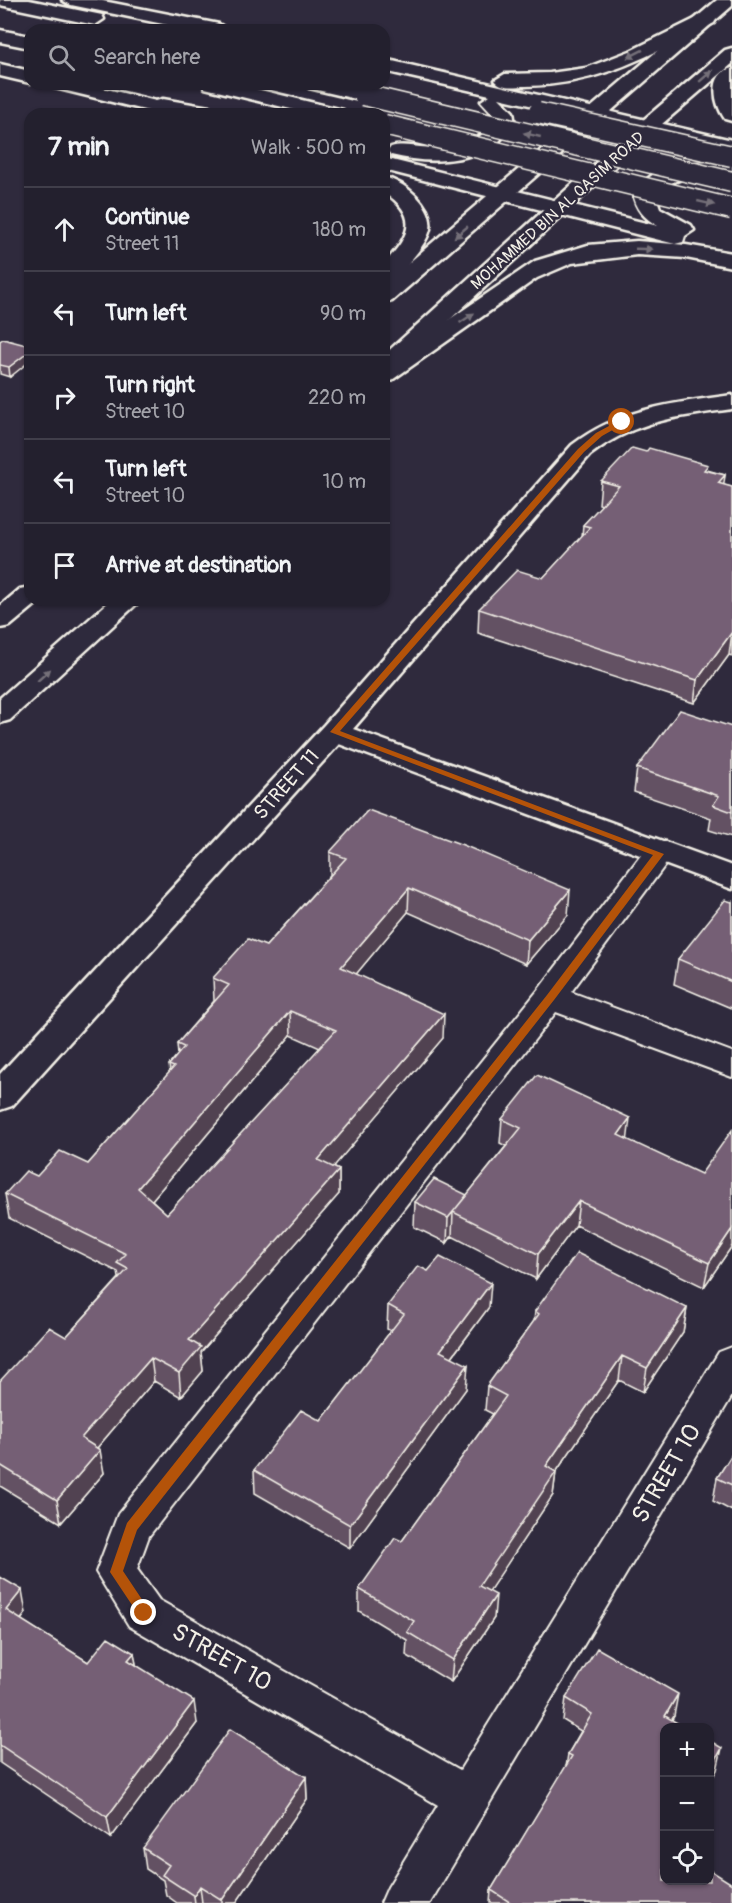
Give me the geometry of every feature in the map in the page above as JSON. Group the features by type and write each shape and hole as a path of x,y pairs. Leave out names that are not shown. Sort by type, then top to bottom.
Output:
{"main road":[{"path":"2,0 120,24"},
{"path":"71,0 189,24"},
{"path":"390,291 728,0"},
{"path":"0,14 46,24"},
{"path":"390,64 504,80 564,78 609,67 707,19"},
{"path":"0,36 24,41"},
{"name":"MOHAMMED BIN AL QASIM ROAD","path":"390,362 648,126 732,54"},
{"path":"390,65 732,146"},
{"path":"0,70 24,76"},
{"path":"732,74 724,87 723,98 732,115"},
{"path":"390,149 420,154 450,154 473,149 498,135 505,124 503,112 473,91 436,77"},
{"path":"390,79 732,156"},
{"path":"88,90 162,108"},
{"path":"237,90 313,108"},
{"path":"342,90 732,182"},
{"path":"123,98 154,108"},
{"path":"123,98 180,108"},
{"path":"390,126 732,209"},
{"path":"390,165 732,249"},
{"path":"732,169 707,168 679,171 656,180 644,193 644,204 654,216 732,249"},
{"path":"390,187 403,195 416,209 420,222 414,244 390,271"},
{"path":"390,371 523,278 560,260 591,253 633,249 687,252 732,260"},
{"name":"STREET 11","path":"0,1097 334,732 581,450 599,434 622,422 732,402"},
{"path":"0,620 24,600"},
{"path":"0,714 120,606"},
{"path":"334,732 659,854 732,878"}],"street":[{"name":"STREET 10","path":"470,1799 144,1613 116,1572 132,1527 550,997 659,854"},
{"path":"550,997 732,1065"},
{"name":"STREET 10","path":"404,1903 470,1799 732,1363"}],"building":[{"path":"3,339 24,344 24,356 9,367 0,365 0,341"},
{"path":"632,448 646,452 649,448 708,465 704,470 725,475 718,483 732,487 732,632 697,680 479,609 517,570 543,578 590,527 583,525 619,486 601,481"},
{"path":"680,710 732,727 732,812 713,805 719,796 637,768"},
{"path":"368,810 463,845 570,890 528,940 409,888 341,967 444,1014 318,1160 339,1170 189,1340 201,1347 179,1373 151,1358 81,1438 100,1450 57,1500 0,1465 0,1381 49,1327 66,1337 128,1269 117,1263 126,1254 5,1194 26,1171 37,1176 60,1151 88,1164 174,1067 169,1065 184,1047 177,1044 229,985 213,978 248,939 266,946 346,858 330,852","holes":["290,1011 336,1030 167,1214 138,1188"]},
{"path":"725,900 732,902 732,982 678,959"},
{"path":"537,1075 630,1118 618,1135 701,1174 732,1130 732,1229 709,1263 579,1201 538,1254 453,1212 521,1128 502,1119"},
{"path":"434,1179 467,1195 448,1218 415,1202"},
{"path":"577,1253 687,1308 647,1368 622,1356 546,1466 556,1472 479,1586 496,1595 453,1660 407,1632 414,1621 359,1589 395,1538 402,1541 506,1396 487,1386 539,1314 535,1311"},
{"path":"440,1257 491,1283 440,1351 468,1365 350,1525 254,1470 301,1410 321,1421 404,1314 388,1305 418,1266 428,1271"},
{"path":"732,1454 732,1485 717,1478"},
{"path":"0,1577 22,1590 6,1610 88,1662 108,1637 134,1653 128,1660 194,1701 107,1817 0,1745"},
{"path":"597,1648 678,1694 665,1716 677,1723 660,1723 660,1885 714,1885 714,1873 732,1884 732,1903 511,1903 491,1890 572,1756 568,1754 592,1714 566,1698"},
{"path":"230,1729 306,1777 222,1900 200,1886 194,1896 162,1875 169,1865 143,1848"},
{"path":"714,1743 722,1748 714,1763"}],"route":[{"path":"144,1613 116,1572 132,1527 550,997 659,854 334,732 581,450 599,434 622,422"}]}
